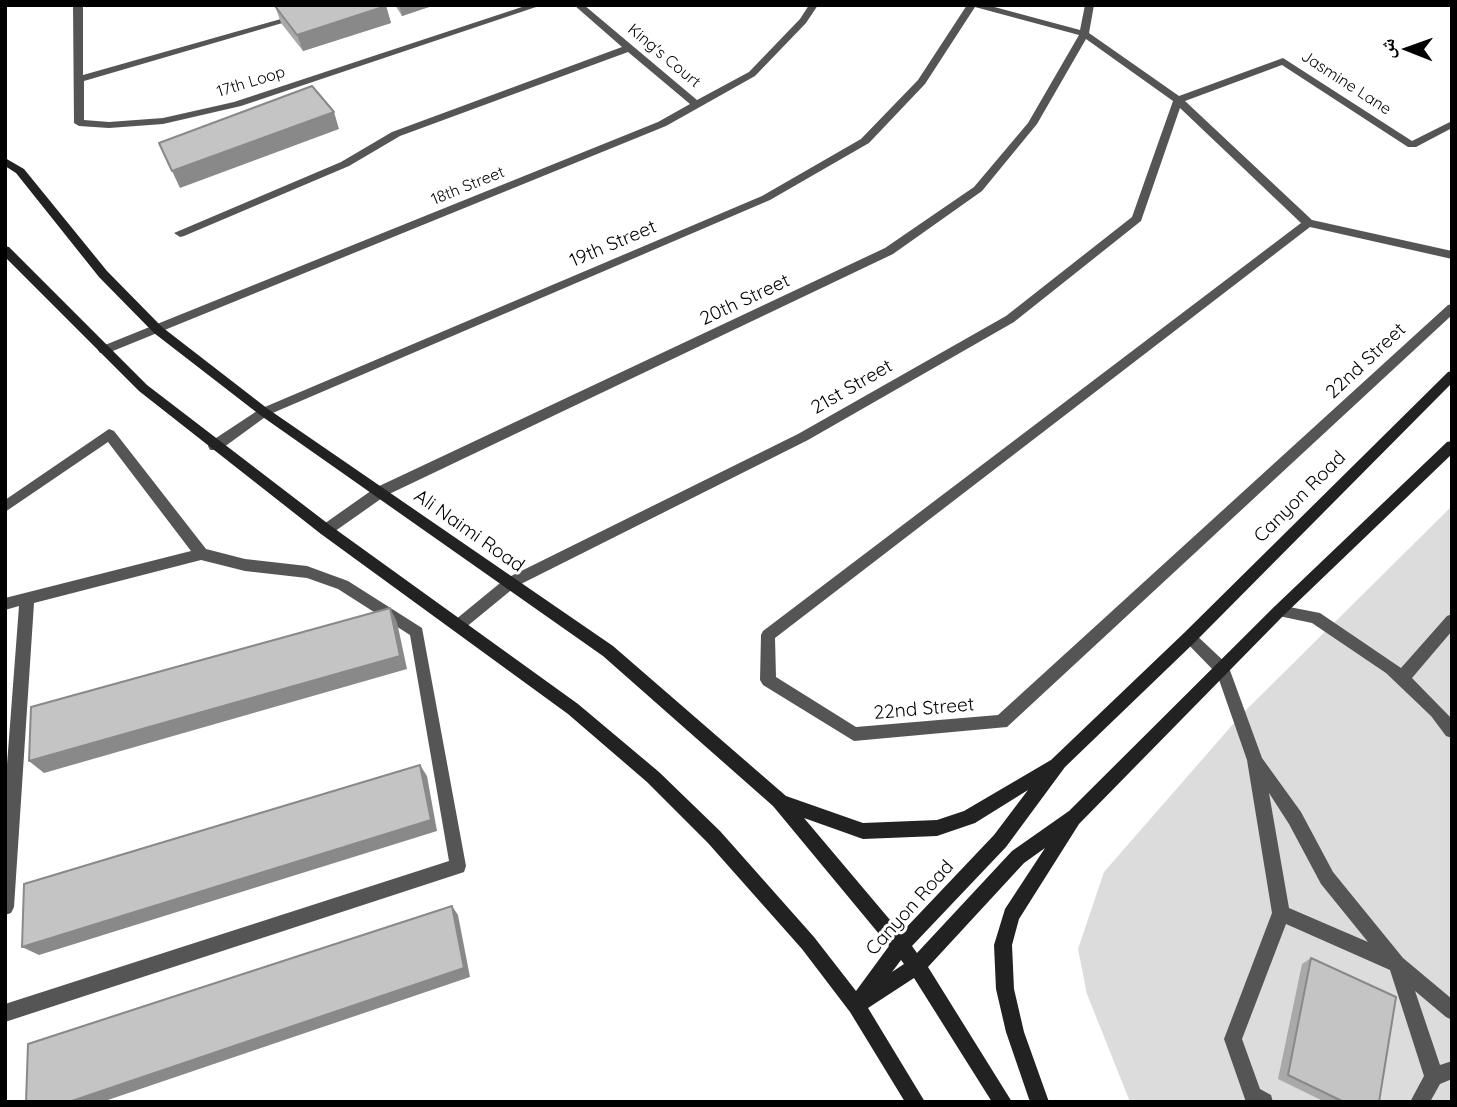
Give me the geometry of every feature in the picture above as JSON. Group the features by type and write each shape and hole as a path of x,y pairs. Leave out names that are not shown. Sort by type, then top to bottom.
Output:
{"main road":[{"name":"Ali Naimi Road","path":"5,161 20,171 103,274 158,330 264,412 608,651 779,801 917,966 1003,1102"},
{"path":"5,250 143,388 326,530 460,624 573,709 662,786 722,846 808,943 856,1006 916,1102"},
{"name":"Canyon Road","path":"856,1006 900,946 1000,841 1059,762 1189,638 1452,375"},
{"name":"Canyon Road","path":"856,1006 917,966 1017,857 1075,817 1279,611 1452,446"},
{"path":"779,801 863,831 937,828 969,817 1059,762"},
{"path":"1040,1102 1015,1032 1005,989 1003,945 1011,915 1075,817"}],"street":[{"name":"17th Loop","path":"78,5 79,122 109,125 163,121 237,104 538,5"},
{"name":"King's Court","path":"578,5 698,105"},
{"name":"18th Street","path":"104,350 662,124 752,74 803,21 814,5"},
{"path":"974,5 1084,34 1178,100 1308,223 1452,255"},
{"name":"19th Street","path":"215,446 264,412 766,198 864,141 922,82 974,5"},
{"name":"20th Street","path":"326,530 380,492 889,251 978,189 1032,124 1084,34 1090,5"},
{"path":"79,79 314,12"},
{"path":"180,233 345,164 396,134 629,48"},
{"name":"Jasmine Lane","path":"1178,100 1283,61 1412,145 1452,124"},
{"name":"21st Street","path":"460,624 510,583 803,437 1010,319 1138,219 1178,100"},
{"name":"22nd Street","path":"1308,223 768,635 768,680 854,734 1002,722 1452,308"},
{"path":"5,508 109,434 201,554"},
{"path":"5,604 201,554 245,565 307,572 343,585 417,632 458,866 5,1013"},
{"path":"5,907 27,599"},
{"path":"1279,611 1315,617 1391,668 1436,711 1452,731"},
{"path":"1402,678 1452,620"},
{"path":"1189,638 1223,670 1255,760 1281,913 1233,1039 1253,1095 1264,1102"},
{"path":"1255,760 1295,818 1327,878 1397,964 1452,1011"},
{"path":"1281,913 1397,964 1443,1074 1419,1102"}],"shaded area":[{"path":"1452,506 1452,1102 1130,1102 1087,994 1078,949 1104,872 1241,715"}],"building":[{"path":"275,6 386,6 297,35"},
{"path":"312,86 334,112 172,171 159,143"},
{"path":"390,608 400,656 29,761 31,707"},
{"path":"420,765 431,820 22,947 24,884"},
{"path":"452,906 464,968 69,1102 26,1102 28,1044"},
{"path":"1311,958 1396,997 1379,1102 1344,1102 1288,1075"}]}
